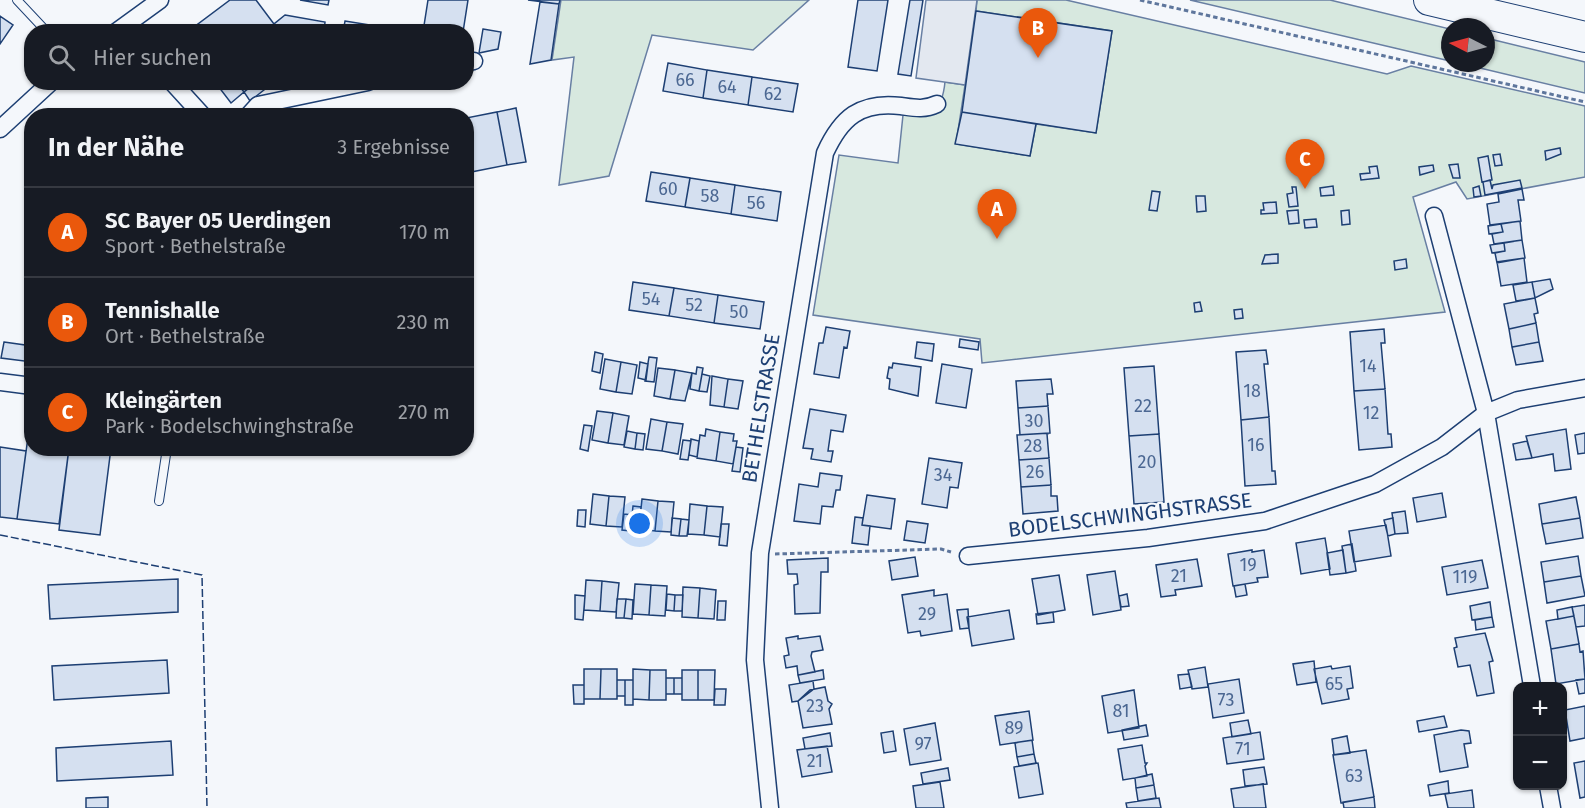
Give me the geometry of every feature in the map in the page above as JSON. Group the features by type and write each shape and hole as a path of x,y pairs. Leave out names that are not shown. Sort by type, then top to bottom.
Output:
{"highway":[{"path":"1429,0 1585,37"}],"street":[{"path":"130,24 160,0"},
{"path":"0,129 42,90"},
{"path":"179,90 195,108"},
{"path":"255,108 258,105 330,90"},
{"name":"BETHELSTRASSE","path":"770,808 755,660 760,553 825,153 834,133 845,119 864,109 881,104 926,109 937,104"},
{"path":"1434,216 1486,413 1531,682"},
{"path":"0,381 24,385"},
{"name":"BODELSCHWINGHSTRASSE","path":"968,556 1148,538 1265,521 1375,484 1442,447 1486,413 1518,400 1585,388"},
{"path":"1549,790 1552,808"}],"lane":[{"path":"17,0 40,24"},
{"path":"159,501 166,456"}],"path":[{"path":"1140,0 1585,102"},
{"path":"760,553 941,549 968,556"}],"shaded area":[{"path":"561,0 809,0 753,50 652,35 609,176 559,185 574,57 552,60"},
{"path":"926,0 977,0 965,85 916,78"},
{"path":"977,0 1066,0 1387,74 1411,66 1585,106 1585,177 1467,199 1456,182 1413,197 1445,312 982,363 980,339 813,315 839,155 898,163 903,115 928,113 934,110 941,100 945,82 965,85 956,144 1030,156 1036,124 1096,133 1112,31 976,11"},
{"path":"1190,0 1330,0 1441,27 1441,59"},
{"path":"1495,40 1585,62 1585,93 1495,72"}],"building":[{"path":"230,0 256,0 274,24 198,24"},
{"path":"300,0 329,0 328,5"},
{"path":"428,0 468,0 464,24 424,24"},
{"path":"528,0 560,0 559,4"},
{"path":"858,0 888,0 877,71 848,67"},
{"path":"910,0 923,0 911,76 898,74"},
{"path":"540,2 559,4 551,60 530,64"},
{"path":"976,11 1112,31 1096,133 962,112"},
{"path":"285,15 325,22 325,24 274,24"},
{"path":"0,16 13,25 0,44"},
{"path":"345,21 364,24 344,24"},
{"path":"483,29 501,32 498,49 479,53"},
{"path":"668,63 707,70 703,98 663,91"},
{"path":"707,70 752,77 748,105 703,98"},
{"path":"752,77 798,84 793,112 748,105"},
{"path":"221,90 242,90 244,92 231,103"},
{"path":"247,90 264,90 250,101 244,92"},
{"path":"516,108 526,162 507,165 497,112"},
{"path":"497,112 507,165 474,171 474,116"},
{"path":"962,112 1036,124 1030,156 955,144"},
{"path":"1560,148 1561,154 1546,160 1545,151"},
{"path":"1500,154 1502,165 1495,166 1493,155"},
{"path":"1488,156 1492,180 1482,182 1478,158"},
{"path":"1458,164 1460,178 1453,178 1449,165"},
{"path":"1433,165 1434,171 1420,175 1419,167"},
{"path":"1377,166 1379,178 1361,180 1360,174 1370,173 1369,167"},
{"path":"651,172 690,178 685,207 646,201"},
{"path":"690,178 735,185 731,214 685,207"},
{"path":"1490,180 1492,189 1493,185 1520,180 1522,188 1485,195 1483,182"},
{"path":"735,185 781,192 777,221 731,214"},
{"path":"1333,186 1334,195 1321,196 1320,188"},
{"path":"1479,186 1481,196 1474,197 1473,188"},
{"path":"1292,187 1296,187 1298,206 1289,207 1287,194 1293,193"},
{"path":"1522,189 1524,200 1518,200 1521,221 1490,225 1487,204 1499,202 1498,194"},
{"path":"1152,191 1160,192 1157,211 1149,210"},
{"path":"1196,196 1205,196 1206,211 1197,212"},
{"path":"1276,202 1277,213 1261,214 1261,210 1264,210 1263,203"},
{"path":"1298,210 1299,223 1289,224 1287,211"},
{"path":"1349,210 1350,224 1342,225 1341,211"},
{"path":"1316,219 1317,227 1305,228 1304,220"},
{"path":"1520,221 1522,240 1494,244 1492,234 1503,232 1501,224"},
{"path":"1501,224 1503,232 1489,234 1488,226"},
{"path":"1522,240 1525,258 1497,263 1495,253 1505,251 1504,243"},
{"path":"1504,243 1505,251 1492,253 1490,245"},
{"path":"1278,254 1278,263 1262,264 1265,255"},
{"path":"1524,258 1527,282 1501,286 1497,262"},
{"path":"1406,259 1407,268 1395,270 1394,261"},
{"path":"1550,279 1553,289 1535,298 1532,282"},
{"path":"633,282 674,288 669,316 629,310"},
{"path":"1532,282 1535,298 1516,301 1513,285"},
{"path":"674,288 718,295 714,323 669,316"},
{"path":"718,295 764,302 760,329 714,323"},
{"path":"1535,298 1538,313 1534,314 1536,323 1509,329 1504,304"},
{"path":"1200,302 1202,311 1195,312 1194,303"},
{"path":"1242,309 1243,318 1235,319 1234,310"},
{"path":"1536,323 1539,342 1512,347 1509,329"},
{"path":"826,327 850,331 847,348 844,347 839,378 814,374 819,343 823,343"},
{"path":"1384,329 1385,343 1381,343 1385,389 1354,391 1350,332"},
{"path":"960,339 979,342 978,350 959,347"},
{"path":"4,342 24,345 24,361 1,358"},
{"path":"917,342 934,344 932,361 915,358"},
{"path":"1539,342 1543,361 1516,365 1512,347"},
{"path":"1266,350 1268,364 1264,364 1269,417 1241,420 1236,352"},
{"path":"595,352 603,354 600,373 592,371"},
{"path":"649,357 657,358 654,382 645,381"},
{"path":"605,359 621,362 616,392 600,389"},
{"path":"621,362 637,365 632,394 616,392"},
{"path":"640,362 648,364 646,380 638,378"},
{"path":"893,363 921,367 918,396 889,389 890,379 887,378 889,367 892,368"},
{"path":"942,364 972,369 966,408 936,403"},
{"path":"1154,366 1159,434 1129,436 1124,368"},
{"path":"697,367 703,368 699,391 690,389 692,373 696,374"},
{"path":"658,368 675,370 670,399 654,396"},
{"path":"675,370 692,373 685,401 670,399"},
{"path":"702,374 710,376 707,392 699,391"},
{"path":"712,376 728,379 724,407 710,405"},
{"path":"728,379 743,381 738,409 724,407"},
{"path":"1051,379 1053,394 1047,394 1048,406 1018,408 1016,381"},
{"path":"1385,389 1388,434 1391,434 1392,447 1359,450 1354,391"},
{"path":"1048,406 1050,433 1020,435 1018,408"},
{"path":"810,409 846,415 843,432 831,430 828,451 833,451 831,462 811,459 813,449 803,448"},
{"path":"597,411 613,413 608,443 592,440"},
{"path":"613,413 629,416 624,445 608,443"},
{"path":"1269,417 1272,471 1275,471 1276,484 1245,486 1241,420"},
{"path":"651,419 667,422 662,451 646,449"},
{"path":"667,422 683,424 678,454 662,451"},
{"path":"584,425 592,426 588,451 580,449"},
{"path":"706,429 720,432 716,461 697,458 700,435 705,436"},
{"path":"1566,429 1571,469 1555,471 1553,454 1532,458 1526,436"},
{"path":"627,431 637,433 635,449 624,447"},
{"path":"720,432 734,434 733,441 737,441 733,464 716,461"},
{"path":"637,433 645,434 643,450 635,449"},
{"path":"1050,433 1047,434 1049,458 1019,460 1017,435"},
{"path":"1585,433 1585,453 1578,454 1575,435"},
{"path":"1159,434 1164,502 1134,504 1129,436"},
{"path":"691,439 699,441 697,457 689,455"},
{"path":"683,440 691,441 688,460 680,459"},
{"path":"1527,441 1532,458 1516,460 1513,444"},
{"path":"0,447 24,451 25,456 17,519 0,517"},
{"path":"736,447 743,448 740,472 732,471"},
{"path":"25,456 68,456 59,524 17,519"},
{"path":"68,456 110,456 100,535 59,530"},
{"path":"929,458 962,463 958,488 950,487 947,508 922,504"},
{"path":"1049,458 1051,485 1021,487 1019,460"},
{"path":"820,473 842,476 840,490 836,490 833,507 822,506 820,524 794,521 799,484 818,487"},
{"path":"1051,485 1051,496 1057,496 1058,511 1023,514 1021,487"},
{"path":"1442,493 1446,517 1417,522 1413,498"},
{"path":"593,494 609,496 606,526 590,524"},
{"path":"867,495 895,499 891,529 862,525"},
{"path":"609,496 625,497 622,527 606,526"},
{"path":"1576,497 1580,518 1542,524 1539,504"},
{"path":"642,499 658,501 655,531 639,529"},
{"path":"658,501 674,502 671,532 655,531"},
{"path":"690,504 707,506 704,535 688,534"},
{"path":"633,506 641,507 639,526 631,525"},
{"path":"707,506 723,507 720,537 704,535"},
{"path":"578,510 586,510 585,527 577,526"},
{"path":"1405,511 1408,533 1395,534 1392,513"},
{"path":"624,514 632,515 630,531 622,530"},
{"path":"855,517 863,518 862,525 870,526 868,545 852,543"},
{"path":"672,518 681,519 679,536 671,535"},
{"path":"1393,518 1395,534 1388,536 1384,520"},
{"path":"1580,518 1583,538 1546,544 1542,524"},
{"path":"681,519 689,520 687,536 679,536"},
{"path":"907,521 928,524 925,543 904,540"},
{"path":"721,524 729,524 727,546 719,545"},
{"path":"1386,525 1391,556 1354,562 1349,531"},
{"path":"1325,538 1330,569 1301,574 1296,543"},
{"path":"1352,544 1356,571 1346,573 1342,546"},
{"path":"1252,550 1252,552 1264,550 1268,577 1257,578 1258,582 1233,586 1228,554"},
{"path":"1343,550 1346,573 1330,575 1327,553"},
{"path":"1578,556 1581,576 1544,582 1541,562"},
{"path":"915,557 918,576 892,580 889,561"},
{"path":"828,558 828,572 821,572 820,613 795,614 794,585 798,584 797,574 788,574 787,560"},
{"path":"1197,559 1202,586 1175,590 1176,595 1161,597 1156,565"},
{"path":"1482,560 1488,588 1447,595 1442,567"},
{"path":"1115,571 1121,610 1093,615 1087,575"},
{"path":"1059,575 1065,610 1038,615 1032,579"},
{"path":"1581,576 1585,596 1547,603 1544,582"},
{"path":"178,579 178,612 50,619 48,585"},
{"path":"586,580 602,581 600,611 584,610"},
{"path":"602,581 619,583 616,612 600,611"},
{"path":"635,584 651,585 649,615 633,614"},
{"path":"1245,584 1247,595 1236,597 1234,586"},
{"path":"651,585 667,586 665,616 649,615"},
{"path":"683,587 700,588 698,618 682,617"},
{"path":"700,588 716,590 714,619 698,618"},
{"path":"934,590 934,596 947,594 952,631 921,636 920,631 908,633 902,595"},
{"path":"667,594 675,595 674,611 666,610"},
{"path":"1127,594 1129,606 1121,607 1119,596"},
{"path":"575,595 585,596 583,620 575,619"},
{"path":"675,595 683,595 682,611 674,611"},
{"path":"617,599 626,599 624,618 616,618"},
{"path":"626,599 633,600 632,619 624,618"},
{"path":"718,601 726,601 725,620 717,620"},
{"path":"1490,602 1492,617 1472,620 1470,606"},
{"path":"1585,605 1585,626 1576,627 1572,607"},
{"path":"1572,607 1574,616 1558,619 1557,610"},
{"path":"968,609 969,628 960,629 957,610"},
{"path":"1009,610 1014,639 972,646 967,617"},
{"path":"1053,612 1054,622 1037,624 1036,614"},
{"path":"1574,616 1579,644 1551,649 1546,621"},
{"path":"1492,617 1494,627 1476,630 1475,620"},
{"path":"1485,633 1493,661 1489,662 1494,693 1477,696 1470,665 1458,667 1454,648 1457,647 1455,638"},
{"path":"798,636 798,639 820,636 823,650 812,652 811,656 815,672 798,675 797,666 786,668 784,656 789,655 786,638"},
{"path":"1579,644 1580,652 1583,651 1585,679 1556,682 1551,649"},
{"path":"167,660 169,693 54,700 52,666"},
{"path":"1314,661 1316,682 1297,685 1293,664"},
{"path":"1331,666 1332,669 1350,666 1353,688 1347,689 1349,699 1322,704 1314,669"},
{"path":"1205,667 1208,687 1192,689 1188,670"},
{"path":"584,669 601,669 600,699 584,699"},
{"path":"601,669 617,669 617,699 600,699"},
{"path":"633,669 650,670 649,700 633,699"},
{"path":"650,670 666,670 666,700 649,700"},
{"path":"682,670 698,670 698,700 682,700"},
{"path":"698,670 715,670 714,700 698,700"},
{"path":"823,670 824,679 800,683 798,675"},
{"path":"1189,674 1192,687 1180,689 1178,675"},
{"path":"666,678 674,678 674,694 666,694"},
{"path":"674,678 682,678 682,694 674,694"},
{"path":"1239,679 1244,713 1213,718 1208,684"},
{"path":"1585,679 1585,693 1579,694 1576,680"},
{"path":"617,680 625,680 625,696 617,696"},
{"path":"625,680 633,680 633,705 625,705"},
{"path":"813,681 814,689 798,701 792,702 789,685"},
{"path":"573,685 584,685 584,704 574,704"},
{"path":"825,687 828,701 832,704 829,709 832,724 803,728 798,701 810,690"},
{"path":"715,689 726,689 725,705 714,705"},
{"path":"1134,690 1139,728 1108,733 1102,696"},
{"path":"1585,706 1585,738 1570,741 1567,710"},
{"path":"1029,711 1033,740 1000,745 995,716"},
{"path":"1444,716 1447,727 1419,732 1417,721"},
{"path":"1248,720 1251,734 1232,737 1230,723"},
{"path":"935,723 941,760 910,765 904,729"},
{"path":"1146,725 1148,736 1124,740 1122,730"},
{"path":"1461,730 1469,731 1471,743 1464,744 1468,767 1440,772 1434,735"},
{"path":"893,731 896,751 884,753 881,733"},
{"path":"1260,732 1264,759 1227,764 1223,738"},
{"path":"830,733 832,746 805,749 803,738"},
{"path":"1347,736 1350,753 1334,755 1332,739"},
{"path":"1032,740 1034,754 1017,757 1015,743"},
{"path":"171,741 173,775 57,781 56,748"},
{"path":"1142,745 1145,763 1147,763 1145,766 1147,776 1123,780 1118,749"},
{"path":"827,746 832,772 802,777 797,750"},
{"path":"1366,750 1374,797 1341,803 1333,755"},
{"path":"1034,754 1036,763 1019,766 1017,757"},
{"path":"1585,761 1585,797 1580,798 1574,763"},
{"path":"1038,763 1043,794 1019,798 1014,767"},
{"path":"1264,767 1267,784 1245,786 1243,770"},
{"path":"948,768 950,780 923,784 921,773"},
{"path":"1152,774 1154,785 1136,788 1135,778"},
{"path":"1448,781 1449,793 1430,796 1428,785"},
{"path":"940,782 944,808 916,808 913,786"},
{"path":"1263,784 1266,808 1234,808 1231,789"},
{"path":"1154,785 1156,798 1138,801 1136,788"},
{"path":"1472,790 1474,808 1448,808 1445,794"},
{"path":"108,797 108,808 86,808 86,798"},
{"path":"1374,797 1375,808 1344,808 1343,802"},
{"path":"1159,798 1161,808 1127,808 1126,803"}],"fence":[{"path":"0,535 202,575 207,808"}],"place":[{"name":"Tennishalle","path":"1038,58"},
{"name":"Kleingärten","path":"1305,189"},
{"name":"SC Bayer 05 Uerdingen","path":"997,239"}]}
